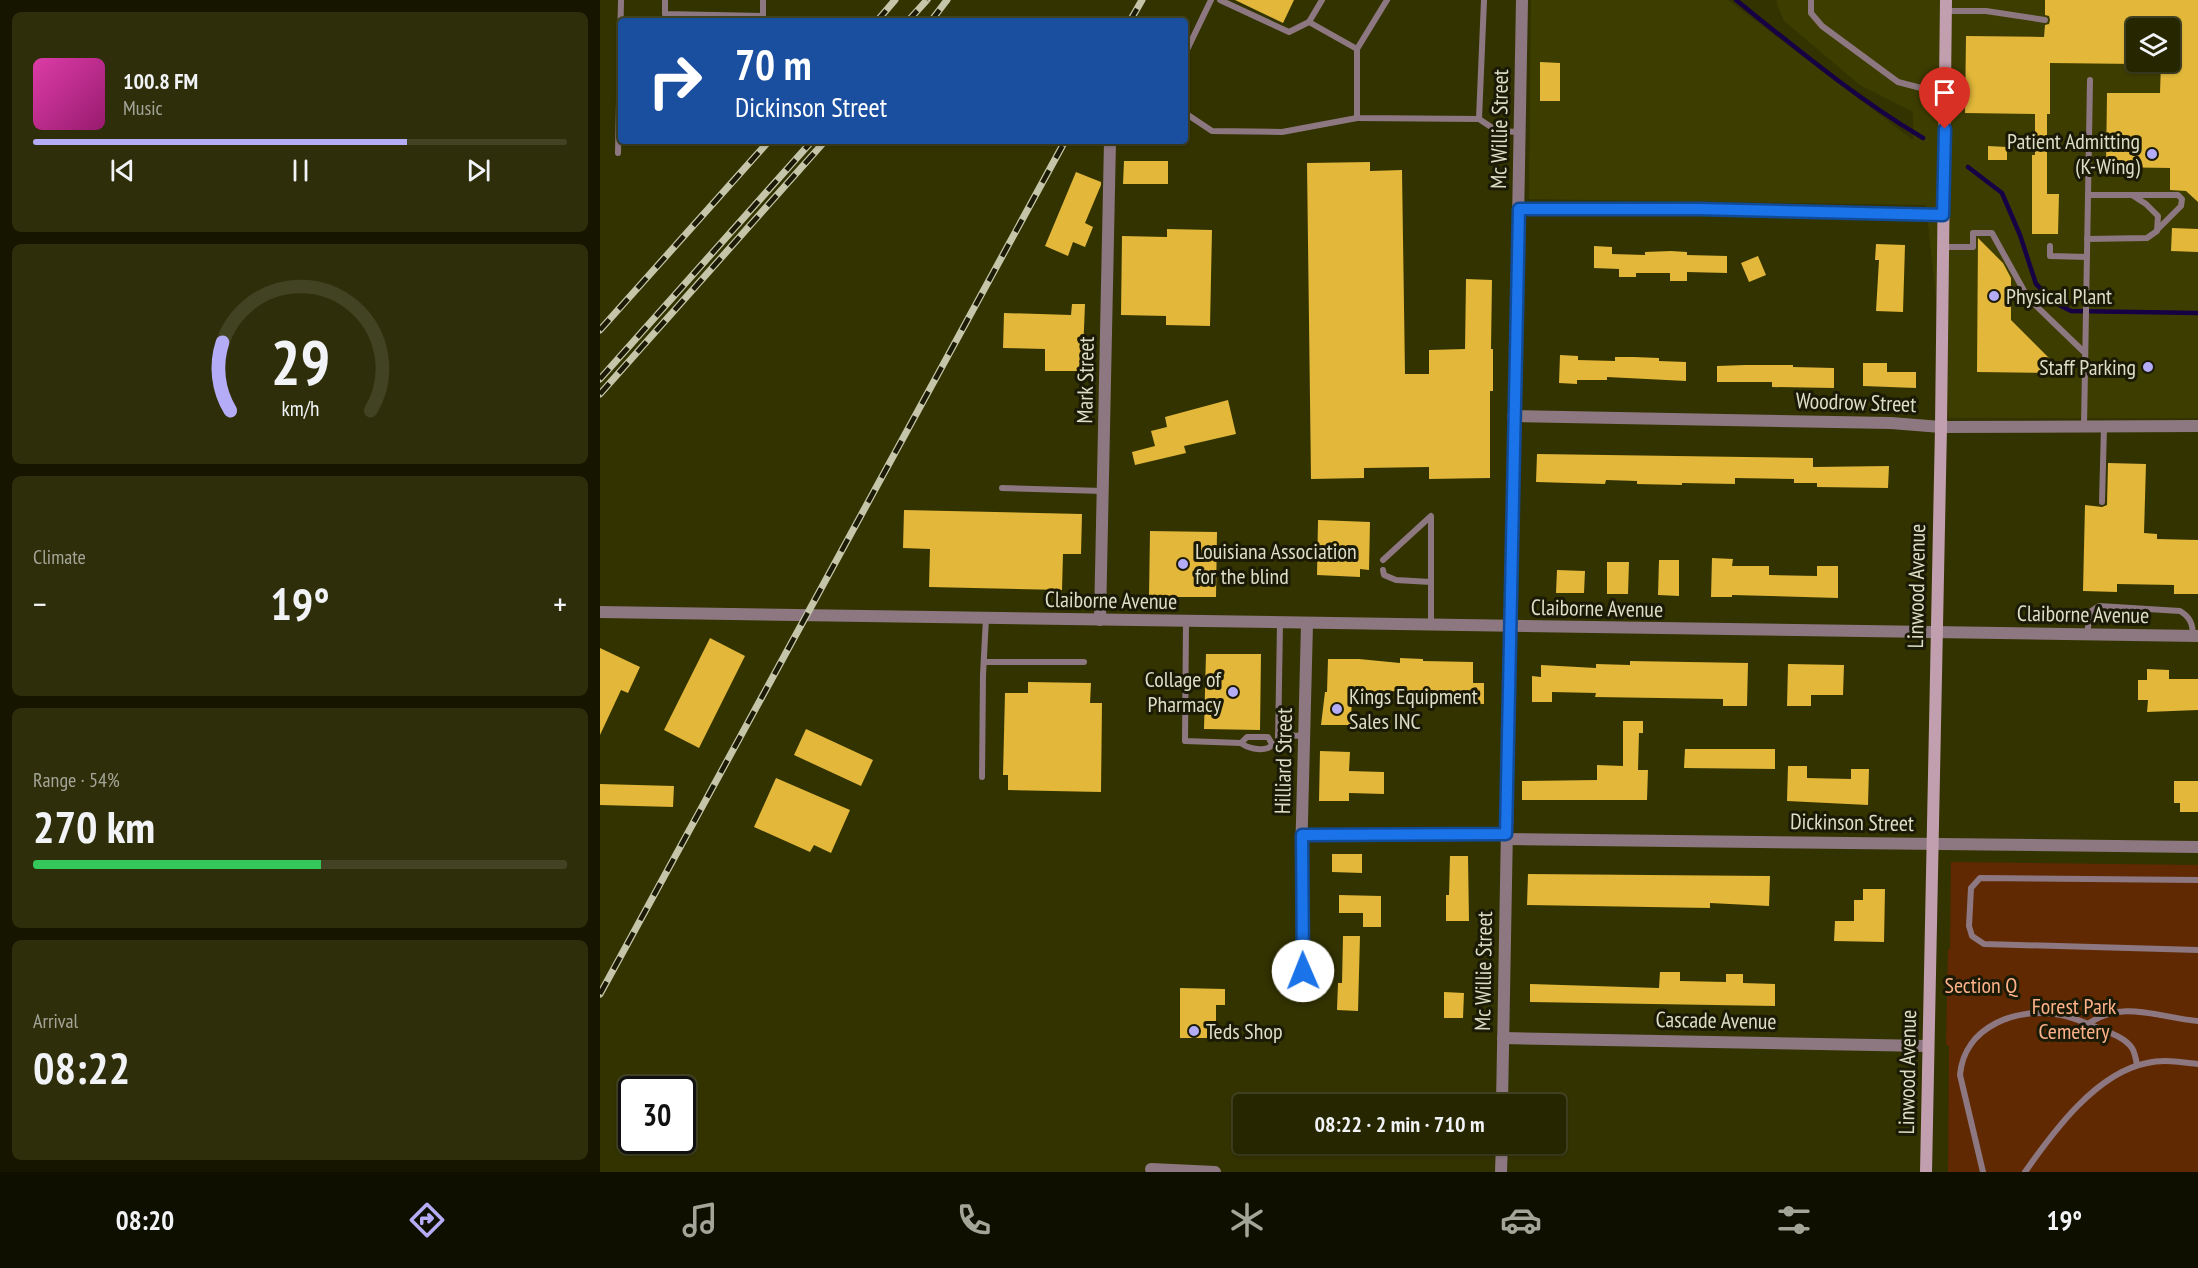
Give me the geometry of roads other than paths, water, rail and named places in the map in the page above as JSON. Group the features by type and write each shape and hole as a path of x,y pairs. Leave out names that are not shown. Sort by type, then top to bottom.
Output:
{"main road":[{"name":"Linwood Avenue","path":"1926,1172 1941,427 1946,6"}],"street":[{"name":"Mc Willie Street","path":"1502,1094 1522,0"},
{"name":"Mark Street","path":"1100,620 1110,144"},
{"path":"1519,209 1699,209 1943,215"},
{"name":"Woodrow Street","path":"1513,416 1891,423 1941,427 2198,426"},
{"name":"Claiborne Avenue","path":"600,612 1936,634 2196,636"},
{"name":"Hilliard Street","path":"1303,971 1302,835 1308,624"},
{"name":"Dickinson Street","path":"1302,835 2198,847"},
{"name":"Cascade Avenue","path":"1503,1038 1928,1046"},
{"path":"1502,1154 1502,1172"},
{"path":"1151,1169 1215,1172"}],"lane":[{"path":"621,0 621,18"},
{"path":"665,0 665,14 764,16 763,0"},
{"path":"1188,48 1211,0"},
{"path":"1220,0 1289,32 1309,22 1322,0"},
{"path":"1358,118 1357,49 1387,0"},
{"path":"1479,119 1484,0"},
{"path":"1811,0 1811,13 1822,26 1898,82 1922,88 1945,88"},
{"path":"1946,6 2044,20"},
{"path":"1309,22 1357,49"},
{"path":"2085,427 2090,80"},
{"path":"1188,115 1212,131 1282,132 1358,118 1479,119 1497,131 1519,132"},
{"path":"618,144 618,153"},
{"path":"2087,239 2147,238 2181,206 2182,199 2178,195 2088,195"},
{"path":"2132,195 2158,216 2157,231"},
{"path":"1943,247 1973,247 1973,233 1992,233 2028,298 2085,353"},
{"path":"2050,246 2050,256 2087,257"},
{"path":"2102,502 2104,427"},
{"path":"1002,488 1104,491"},
{"path":"1383,560 1431,516 1431,626"},
{"path":"1383,570 1384,575 1396,580 1431,582"},
{"path":"2087,635 2090,612 2099,606 2180,611 2191,622 2196,636"},
{"path":"982,777 986,618"},
{"path":"1186,622 1185,741 1241,743 1247,748 1267,748 1272,744 1278,744 1280,623"},
{"path":"984,662 1084,662"},
{"path":"1278,735 1305,736"},
{"path":"1241,743 1247,737 1268,737 1272,744"},
{"path":"2198,880 1980,878 1971,888 1969,926 1975,940 1989,945 2198,950"},
{"path":"2088,1024 2104,1014 2129,1011 2198,1021"},
{"path":"1983,1172 1961,1081 1962,1062 1971,1042 1981,1032 1995,1023 2031,1014 2060,1014 2110,1033 2129,1044 2136,1056 2137,1065"},
{"path":"2025,1172 2074,1110 2110,1079 2137,1065 2153,1062 2198,1064"}],"waterway":[{"path":"1736,0 1850,90 1923,138"},
{"path":"1968,167 2002,193 2020,235 2036,284 2057,304 2071,311 2198,313"}],"railway":[{"path":"880,18 895,0"},
{"path":"911,18 927,0"},
{"path":"933,18 947,0"},
{"path":"1132,18 1142,0"},
{"path":"600,330 766,144"},
{"path":"600,379 809,144"},
{"path":"600,394 822,144"},
{"path":"600,994 1063,144"}],"place":[{"name":"Patient Admitting (K-Wing)","path":"2152,154"},
{"name":"Physical Plant","path":"1994,296"},
{"name":"Staff Parking","path":"2148,367"},
{"name":"Louisiana Association for the blind","path":"1183,564"},
{"name":"Collage of Pharmacy","path":"1233,692"},
{"name":"Kings Equipment Sales INC","path":"1337,709"},
{"name":"Teds Shop","path":"1194,1031"}],"park label":[{"name":"Section Q","path":"1981,985"},
{"name":"Forest Park Cemetery","path":"2074,1018"}]}
